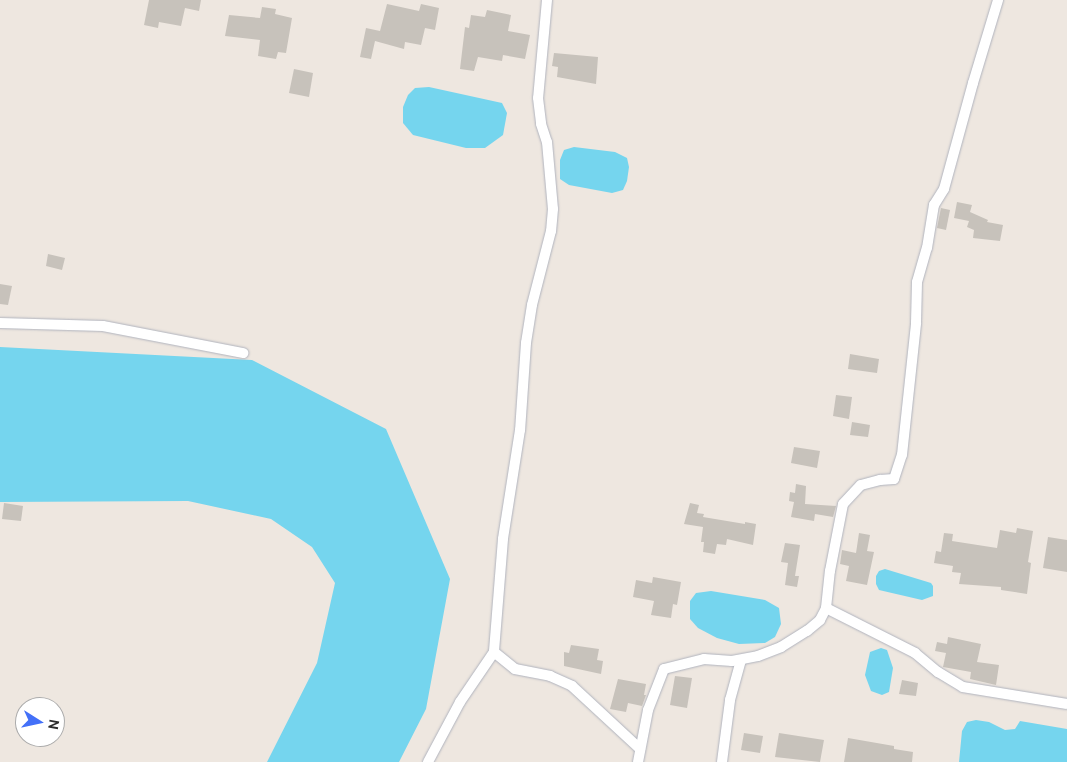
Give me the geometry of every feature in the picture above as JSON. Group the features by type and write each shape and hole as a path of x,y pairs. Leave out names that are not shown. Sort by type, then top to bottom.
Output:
{"street":[{"path":"428,762 460,702 494,652 503,539 520,430 526,343 532,305 551,231 553,209 548,142 541,124 538,98 547,0"},
{"path":"638,762 648,710 664,669 704,659 741,660 758,656 794,641 820,620 826,608 830,571 843,504 861,485 880,480 894,480 902,455 916,323 917,282 927,248 934,205 944,189 998,0"},
{"path":"0,323 103,326 243,352"},
{"path":"826,608 915,653 938,672 963,688 1067,704"},
{"path":"494,652 515,669 550,676 572,686 640,749"},
{"path":"722,762 730,700 741,660"}],"water":[{"path":"429,87 502,103 507,113 503,135 485,148 466,148 413,135 403,123 403,107 408,95 415,88"},
{"path":"574,147 615,152 627,158 629,167 627,181 623,190 612,193 569,185 560,179 560,160 564,150"},
{"path":"0,347 252,360 386,429 450,579 426,709 399,762 267,762 317,663 335,583 312,547 271,519 188,501 0,502"},
{"path":"885,569 931,583 933,586 933,596 922,600 879,590 876,584 876,576 879,571"},
{"path":"711,591 765,600 779,608 781,624 775,637 765,643 739,644 717,638 698,628 690,619 690,601 696,593"},
{"path":"881,648 887,650 893,668 889,692 882,695 871,691 865,675 870,652"},
{"path":"976,720 989,722 1005,730 1015,729 1020,721 1067,729 1067,762 959,762 962,731 967,722"}],"building":[{"path":"149,0 201,0 199,11 185,8 181,26 159,22 158,28 144,25"},
{"path":"387,4 419,11 421,4 439,8 435,30 425,28 421,45 405,42 404,49 375,41 371,59 360,57 366,28 380,31"},
{"path":"262,7 276,9 275,14 292,18 286,53 278,52 276,59 258,56 260,40 225,36 229,15 260,18"},
{"path":"487,10 511,15 508,31 530,35 525,59 503,55 502,61 478,57 474,71 460,69 465,27 469,28 471,15 485,17"},
{"path":"554,53 598,57 596,84 557,77 558,67 552,66"},
{"path":"294,69 313,73 309,97 289,93"},
{"path":"957,202 972,205 970,212 988,220 987,222 1003,225 1000,241 973,238 974,230 967,227 969,221 954,218"},
{"path":"941,208 950,210 946,230 937,228"},
{"path":"48,254 65,258 62,270 46,266"},
{"path":"0,284 12,286 8,305 0,304"},
{"path":"850,354 879,359 877,373 848,369"},
{"path":"836,395 852,397 849,419 833,416"},
{"path":"852,422 870,425 868,437 850,435"},
{"path":"794,447 820,451 817,468 791,463"},
{"path":"796,484 806,486 805,504 836,506 833,517 815,514 814,521 791,517 794,502 789,501 790,492 795,493"},
{"path":"4,503 23,506 21,521 2,519"},
{"path":"690,503 699,505 697,513 704,514 703,517 756,524 753,545 727,539 726,545 717,544 715,554 703,552 704,542 701,542 703,527 684,524"},
{"path":"1017,528 1033,531 1028,562 1031,563 1027,594 1001,590 1001,587 959,584 961,573 952,572 953,566 934,563 936,551 941,552 944,533 953,534 952,541 997,548 1000,530 1016,533"},
{"path":"859,533 870,535 867,551 874,552 867,585 846,581 849,566 840,564 842,550 856,553"},
{"path":"1048,537 1067,540 1067,572 1043,568"},
{"path":"785,543 800,545 795,576 799,576 797,587 785,585 788,563 781,562"},
{"path":"653,577 681,582 677,605 673,604 671,618 651,615 654,601 633,597 636,580 652,583"},
{"path":"948,637 981,644 977,662 999,665 996,685 970,679 971,672 943,667 946,653 935,651 937,642 947,644"},
{"path":"571,645 599,649 597,660 603,661 601,674 564,666 564,652 569,653"},
{"path":"675,676 692,678 687,708 670,705"},
{"path":"618,679 646,684 644,695 646,695 642,706 628,703 626,712 610,709"},
{"path":"902,680 918,683 916,696 899,694"},
{"path":"744,733 763,736 760,753 741,750"},
{"path":"779,733 824,740 820,762 775,757"},
{"path":"848,738 894,746 894,749 913,752 912,762 844,762"}]}
